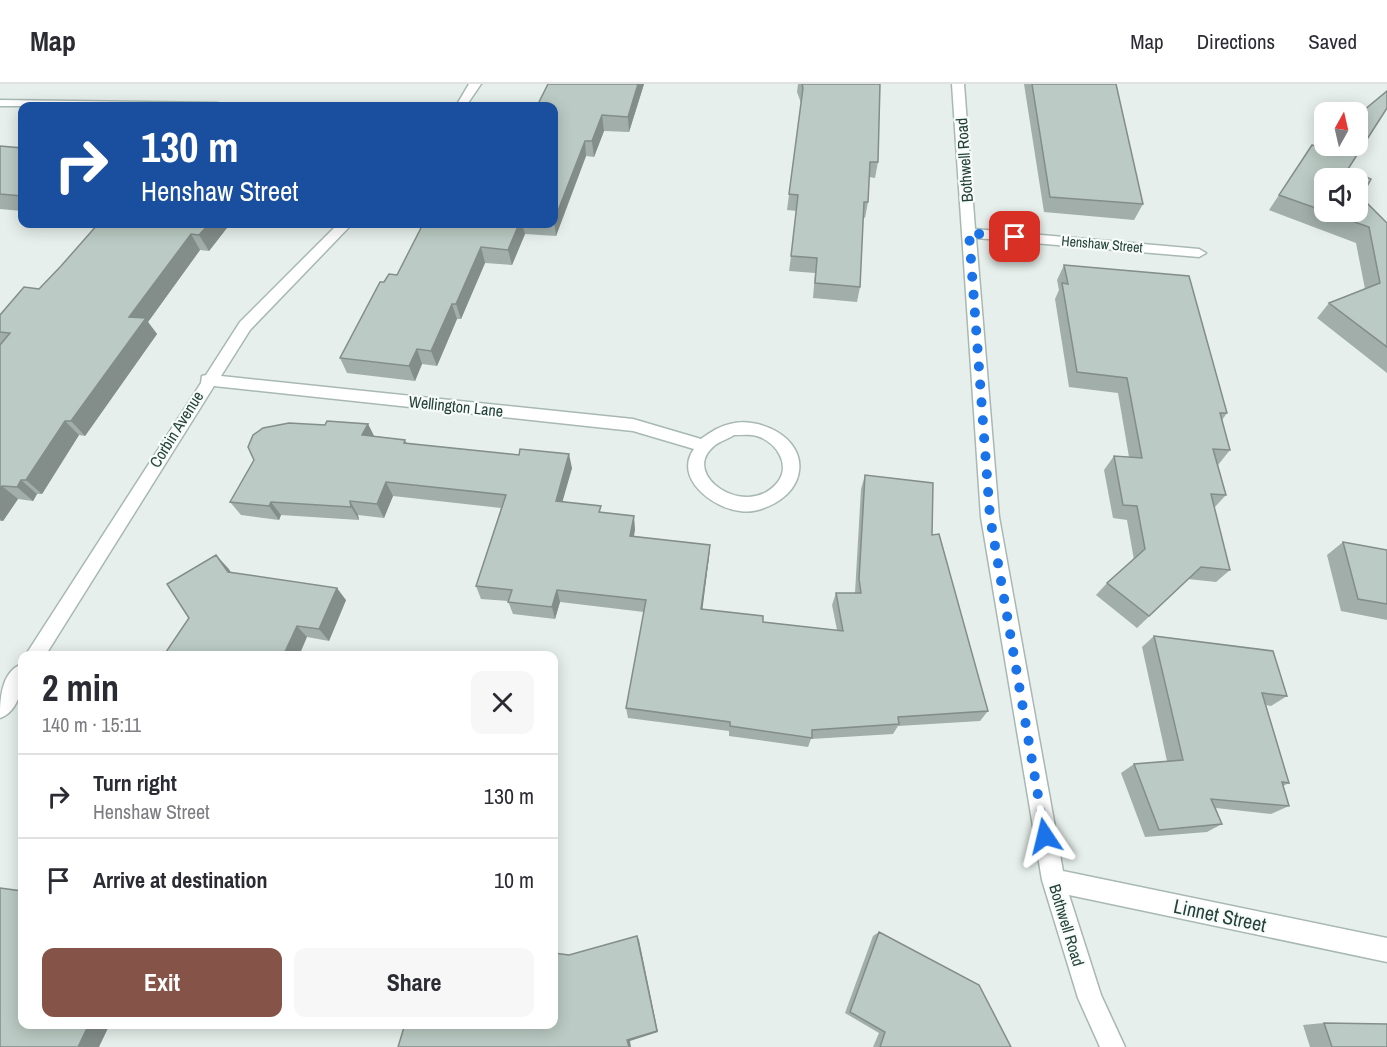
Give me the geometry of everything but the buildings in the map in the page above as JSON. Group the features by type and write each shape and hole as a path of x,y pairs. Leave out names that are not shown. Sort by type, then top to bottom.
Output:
{"street":[{"path":"464,102 475,84"},
{"name":"Bothwell Road","path":"958,84 990,517 1053,880 1090,998 1113,1047"},
{"path":"0,103 18,103"},
{"name":"Corbin Avenue","path":"37,651 207,380 244,326 341,228"},
{"name":"Henshaw Street","path":"969,233 1199,253"},
{"name":"Wellington Lane","path":"207,380 633,425 702,445"},
{"path":"732,429 750,429 768,434 782,444 790,457 792,471 787,486 774,497 756,503 727,501 718,498 704,487 696,473 696,458 702,445 715,435 732,429"},
{"path":"0,709 18,680"},
{"name":"Linnet Street","path":"1053,880 1387,950"}],"route":[{"path":"1015,237 969,233 981,424 990,517 1045,836"}]}
